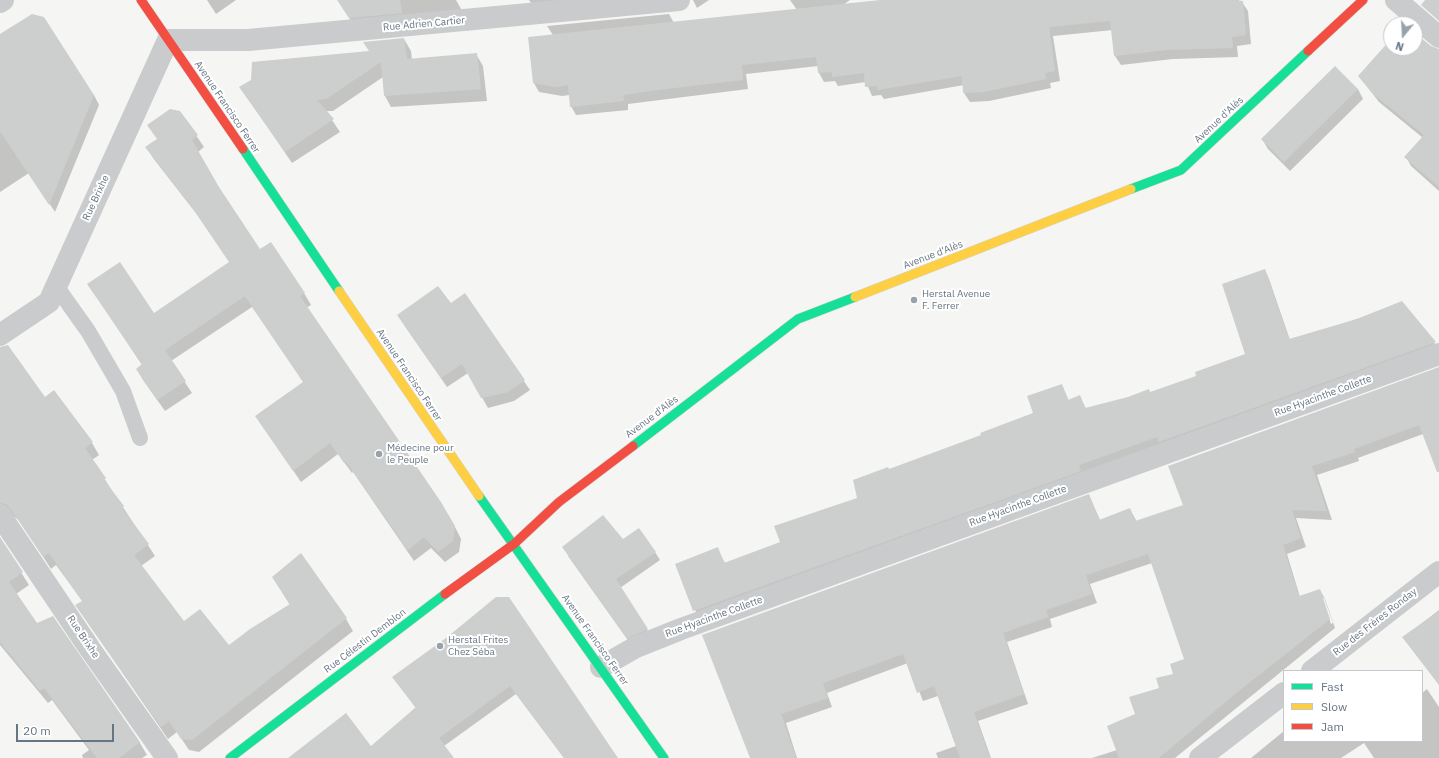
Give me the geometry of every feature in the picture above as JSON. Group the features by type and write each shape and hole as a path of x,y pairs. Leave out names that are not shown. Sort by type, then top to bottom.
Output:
{"street":[{"name":"Avenue Francisco Ferrer","path":"141,0 473,488 601,666 664,758"},
{"name":"Rue Adrien Cartier","path":"168,40 248,40 679,0"},
{"name":"Avenue d'Alès","path":"514,544 559,502 798,319 1182,170 1363,0"},
{"path":"1396,0 1439,37"},
{"name":"Rue Brixhe","path":"0,335 49,302 168,40"},
{"name":"Rue Hyacinthe Collette","path":"601,666 636,647 681,629 1439,354"},
{"name":"Rue Brixhe","path":"0,514 90,649 167,758"},
{"name":"Rue Célestin Demblon","path":"230,758 474,572 514,544"},
{"name":"Rue des Frères Ronday","path":"1313,670 1439,572"},
{"path":"1200,758 1283,694"}],"lane":[{"path":"56,286 88,331 123,391 140,438"}],"building":[{"path":"337,0 400,0 402,13 349,18"},
{"path":"880,0 1235,0 1243,1 1246,35 1232,37 1233,48 1167,50 1114,56 1110,21 1049,27 1055,71 1045,73 1046,79 984,92 963,93 962,76 877,90 877,86 865,87 864,73 832,77 832,72 818,73 816,57 742,65 743,80 623,95 624,101 570,107 568,85 556,87 533,83 528,37"},
{"path":"1425,0 1439,0 1439,21 1421,5"},
{"path":"32,14 44,17 94,95 49,205 0,131 0,34"},
{"path":"404,38 407,59 477,53 481,89 384,96 381,62 326,99 317,100 334,119 285,152 239,87 251,80 252,62 369,51 363,42"},
{"path":"1423,40 1431,46 1439,49 1439,187 1404,157 1424,135 1372,93 1358,76 1383,48 1383,56 1423,56"},
{"path":"1335,66 1358,89 1284,162 1261,139"},
{"path":"170,109 180,111 198,135 192,140 219,187 260,249 271,242 305,293 300,296 441,502 455,526 453,541 438,552 424,537 407,551 346,462 344,463 330,443 293,471 255,416 303,382 245,296 165,350 186,381 157,400 136,369 142,364 87,284 120,262 154,313 229,262 191,206 145,147 157,139 147,125"},
{"path":"1265,269 1289,339 1357,319 1402,301 1436,342 1159,442 1157,437 1079,465 1081,471 693,611 675,564 718,547 724,563 780,542 774,526 857,498 853,480 888,467 889,469 981,435 980,433 1033,413 1027,396 1062,384 1068,400 1080,395 1085,408 1128,397 1149,389 1150,392 1196,376 1195,372 1245,354 1222,284"},
{"path":"438,286 451,303 465,293 525,380 508,392 481,398 462,364 441,378 397,315"},
{"path":"8,345 45,397 54,390 93,442 85,448 106,478 104,480 124,506 122,508 149,544 134,555 184,621 200,609 229,645 250,629 290,604 272,577 301,553 347,618 192,740 181,739 169,721 161,727 75,605 82,601 49,553 43,557 10,508 6,504 0,503 0,347"},
{"path":"1439,367 1439,472 1437,472 1419,425 1354,449 1355,452 1312,466 1327,511 1292,510 1301,538 1283,545 1299,596 1320,589 1330,619 1235,694 1159,758 1119,758 1107,726 1135,714 1129,697 1159,688 1156,678 1173,674 1170,664 1184,659 1148,554 1086,575 1092,594 1046,610 1048,617 1003,633 1024,694 974,712 990,758 960,758 934,686 917,693 903,654 823,683 828,698 781,714 796,758 750,758 702,635 1089,494 1099,520 1130,508 1135,521 1183,505 1168,466"},
{"path":"603,515 623,539 639,528 656,552 616,579 648,629 627,638 562,547"},
{"path":"0,537 23,572 9,582 37,623 53,616 140,742 119,758 97,758 44,688 40,691 0,642"},
{"path":"496,597 509,597 618,758 564,758 510,686 439,738 454,758 288,758 346,713 371,746 416,707 392,677 446,638"},
{"path":"1439,611 1439,685 1402,637"}],"traffic: fast":[{"path":"1131,189 1181,170 1308,51"},
{"path":"243,149 339,291"},
{"path":"633,446 798,319 855,297"},
{"path":"479,496 664,758"},
{"path":"230,758 445,594"}],"traffic: slow":[{"path":"855,297 1131,189"},
{"path":"339,291 479,496"}],"traffic: jam":[{"path":"141,0 243,149"},
{"path":"1308,51 1363,0"},
{"path":"445,594 514,544 559,502 633,446"}],"place":[{"name":"Herstal Avenue F. Ferrer","path":"914,300"},
{"name":"Médecine pour le Peuple","path":"379,454"},
{"name":"Herstal Frites Chez Séba","path":"440,646"}]}
